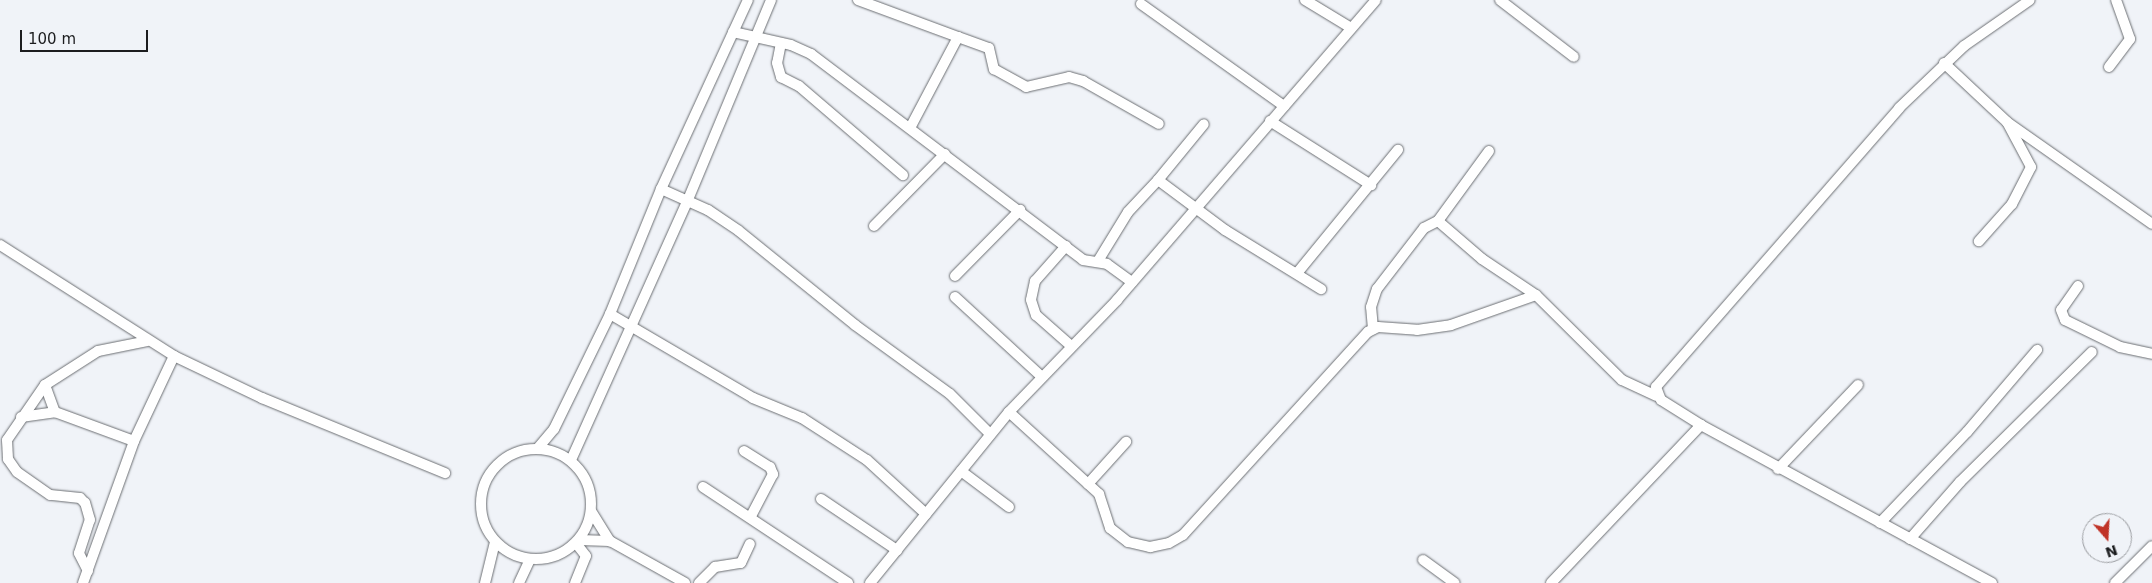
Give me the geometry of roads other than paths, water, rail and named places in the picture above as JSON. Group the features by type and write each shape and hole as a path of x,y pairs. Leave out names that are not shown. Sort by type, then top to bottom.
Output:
{"street":[{"path":"610,540 577,542 555,556 530,559 517,556 495,542 483,522 483,486 504,458 538,448 554,429 610,314 661,189 748,0"},
{"path":"571,460 687,202 753,38 771,0"},
{"path":"858,0 988,48 994,69 1026,87 1069,77 1159,124"},
{"path":"1305,0 1351,28"},
{"path":"870,583 1009,412 1132,282 1193,208 1376,0"},
{"path":"1500,0 1574,57"},
{"path":"1657,396 1659,384 1804,214 1944,63 2030,0"},
{"path":"2109,67 2130,39 2116,0"},
{"path":"1141,4 1284,106"},
{"path":"734,32 753,38 781,43 811,54 1020,210 1083,260 1098,261 1132,282"},
{"path":"910,128 958,37"},
{"path":"781,43 777,63 781,77 799,86 903,175"},
{"path":"1944,63 2007,122 2152,224"},
{"path":"1270,120 1371,185"},
{"path":"1979,241 2012,204 2031,167 2007,122"},
{"path":"1098,261 1128,212 1158,180 1204,124"},
{"path":"1298,272 1398,150"},
{"path":"1009,412 1099,494 1110,528 1128,542 1150,547 1177,540 1373,329 1371,308 1377,289 1424,228 1438,221 1489,151"},
{"path":"874,226 945,154"},
{"path":"1158,180 1193,208 1298,272 1321,289"},
{"path":"661,189 708,210 739,231 855,325 950,394 990,434"},
{"path":"955,276 1020,210"},
{"path":"1438,221 1482,259 1536,295 1622,380 1657,396 1701,425 1778,469 1992,583"},
{"path":"0,245 147,341 174,356 262,398 445,473"},
{"path":"1066,246 1035,281 1031,300 1036,315 1070,346"},
{"path":"2078,286 2061,310 2065,320 2120,347 2152,354"},
{"path":"1373,329 1417,330 1451,325 1536,295"},
{"path":"955,297 1042,378"},
{"path":"610,314 754,398 802,418 834,438 866,460 926,514"},
{"path":"88,571 80,552 90,520 85,504 80,498 50,495 17,472 8,459 7,440 21,417 45,385 98,351 147,341"},
{"path":"1880,523 1967,432 2037,350"},
{"path":"1910,539 1966,476 2092,352"},
{"path":"83,583 134,441 174,356"},
{"path":"45,385 55,412"},
{"path":"1778,469 1858,385"},
{"path":"21,417 55,412 134,441"},
{"path":"1551,583 1701,425"},
{"path":"1088,484 1126,442"},
{"path":"538,448 571,460 588,484 592,512 610,540 685,583"},
{"path":"744,451 770,467 773,474 751,516"},
{"path":"962,471 1009,507"},
{"path":"703,487 751,516 848,583"},
{"path":"821,500 897,550"},
{"path":"577,542 592,512"},
{"path":"485,583 495,542"},
{"path":"575,583 586,556 577,542"},
{"path":"699,583 715,566 740,563 750,544"},
{"path":"2115,583 2152,546"},
{"path":"519,583 530,559"},
{"path":"1423,560 1455,583"}]}
